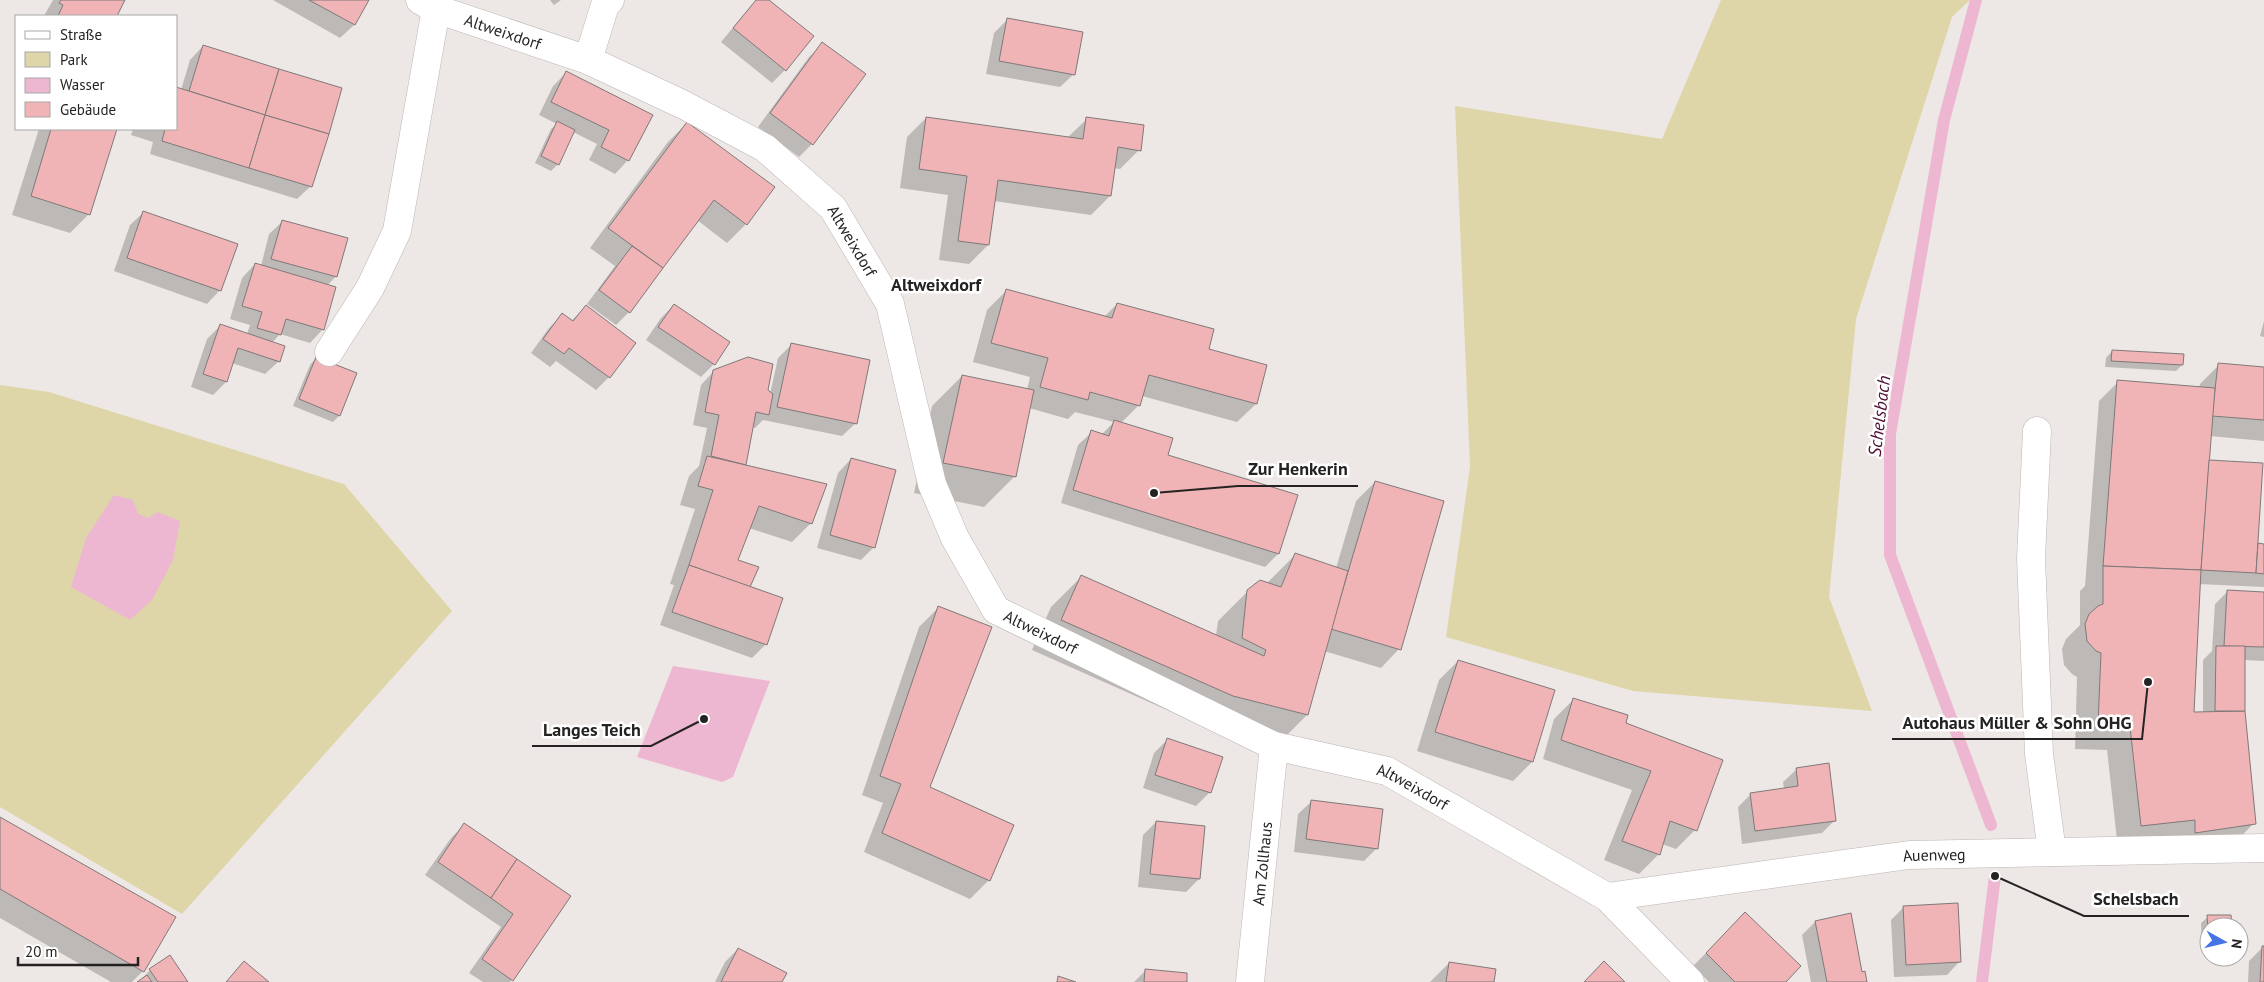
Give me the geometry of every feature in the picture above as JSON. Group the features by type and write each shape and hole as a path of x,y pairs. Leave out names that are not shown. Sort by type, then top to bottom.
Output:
{"street":[{"path":"588,60 605,5 610,0"},
{"path":"329,352 370,288 397,232 428,5"},
{"name":"Altweixdorf","path":"428,5 588,60 684,105 765,148 833,208 890,304 932,484 955,538 996,610 1274,746 1387,771 1607,897 1690,982"},
{"path":"2036,431 2031,558 2035,666 2039,754 2052,852"},
{"name":"Am Zollhaus","path":"1250,982 1274,746"},
{"name":"Auenweg","path":"1607,897 1909,854 2264,848"}],"green space":[{"path":"1721,0 1970,0 1952,17 1856,319 1829,597 1872,711 1633,691 1446,637 1470,467 1455,106 1662,139"},
{"path":"0,385 49,392 344,484 452,611 182,914 0,807"}],"water":[{"path":"114,495 133,500 138,514 148,518 158,512 180,521 173,560 152,600 130,620 71,587 86,538"},
{"path":"673,666 770,681 733,777 722,782 637,757"}],"building":[{"path":"61,0 125,0 118,15 58,15 63,5 59,3"},
{"path":"309,0 369,0 355,25"},
{"path":"756,0 769,0 814,36 786,71 733,28"},
{"path":"1007,18 1083,32 1075,75 999,61"},
{"path":"822,42 866,74 813,145 770,113"},
{"path":"203,45 279,69 265,115 189,91"},
{"path":"279,69 342,88 329,134 265,115"},
{"path":"566,71 653,115 629,161 601,147 609,130 551,102"},
{"path":"178,88 265,115 249,168 162,141 165,130 178,130"},
{"path":"265,115 329,134 312,187 249,168"},
{"path":"926,117 1083,139 1086,117 1144,125 1141,151 1118,147 1111,196 998,180 989,245 958,241 967,176 919,169"},
{"path":"557,121 575,130 559,165 541,156"},
{"path":"687,122 775,187 747,225 714,200 663,268 608,228"},
{"path":"51,130 117,130 90,215 31,196"},
{"path":"143,211 238,244 221,291 127,258"},
{"path":"282,220 348,238 337,277 271,259"},
{"path":"632,246 663,268 630,313 599,290"},
{"path":"255,263 336,287 324,330 286,319 281,335 257,328 262,312 242,306"},
{"path":"1006,289 1112,318 1117,303 1214,329 1209,349 1267,365 1257,404 1149,375 1140,406 1090,392 1088,400 1040,387 1048,358 991,343"},
{"path":"674,304 730,342 715,365 658,327"},
{"path":"586,305 636,343 610,378 569,348 564,354 543,339 562,313 573,321"},
{"path":"220,324 285,346 280,362 238,348 227,382 203,374"},
{"path":"791,343 870,360 857,424 777,407"},
{"path":"2112,350 2184,354 2183,365 2111,361"},
{"path":"316,357 357,373 340,416 299,399"},
{"path":"748,357 773,364 768,390 773,394 769,415 756,412 746,465 711,456 719,415 705,412 713,370"},
{"path":"2218,363 2264,367 2264,420 2212,416"},
{"path":"962,375 1034,390 1016,477 943,463"},
{"path":"2117,380 2215,388 2201,570 2103,566"},
{"path":"1114,420 1173,438 1168,455 1298,495 1279,554 1073,490 1091,430 1109,436"},
{"path":"707,456 827,484 812,524 759,506 738,560 759,567 750,587 689,565 713,490 698,486"},
{"path":"851,458 896,470 875,548 830,535"},
{"path":"2209,460 2263,463 2256,573 2201,570"},
{"path":"1375,481 1444,501 1401,650 1331,629"},
{"path":"2258,543 2264,544 2264,574 2256,573"},
{"path":"1295,553 1348,571 1308,715 1233,696 1061,620 1081,575 1264,656 1266,650 1242,638 1247,590 1260,580 1281,587"},
{"path":"689,565 783,598 767,645 672,612"},
{"path":"2103,566 2201,570 2194,712 2245,711 2256,824 2195,833 2195,820 2141,826 2130,727 2098,725 2101,653 2096,651 2087,641 2085,624 2089,614 2103,604"},
{"path":"2227,590 2264,592 2264,647 2224,646"},
{"path":"938,606 992,627 930,787 1014,825 990,881 882,833 901,784 880,776"},
{"path":"2216,646 2245,646 2245,711 2215,711"},
{"path":"1458,660 1555,690 1533,762 1435,732"},
{"path":"1573,698 1628,715 1626,723 1723,760 1697,831 1670,821 1660,855 1622,841 1651,771 1561,740"},
{"path":"1167,738 1223,757 1211,793 1155,775"},
{"path":"1829,763 1836,821 1755,831 1750,793 1798,786 1796,768"},
{"path":"1311,800 1383,809 1378,849 1306,839"},
{"path":"0,817 176,917 144,972 0,889"},
{"path":"1156,821 1205,826 1200,879 1150,874"},
{"path":"464,823 517,859 491,898 438,862"},
{"path":"517,859 571,896 513,981 482,959 513,914 491,898"},
{"path":"1958,903 1961,962 1906,965 1903,906"},
{"path":"1745,912 1801,966 1786,982 1735,982 1706,953"},
{"path":"1851,913 1862,972 1865,971 1867,982 1827,982 1815,921"},
{"path":"2207,915 2231,915 2231,917 2207,917"},
{"path":"2262,946 2264,946 2264,982 2260,982"},
{"path":"738,948 787,973 782,982 721,982"},
{"path":"170,955 188,982 158,982 149,969"},
{"path":"244,961 269,982 226,982"},
{"path":"1604,961 1625,982 1584,982"},
{"path":"1449,962 1496,969 1494,982 1446,982"},
{"path":"1145,969 1187,973 1187,982 1144,982"},
{"path":"147,975 152,982 137,982"},
{"path":"1058,976 1076,982 1057,982"}],"waterway":[{"name":"Schelsbach","path":"1976,0 1944,120 1890,434 1890,555 1991,825"},
{"name":"Schelsbach","path":"1982,982 1995,876"}],"place":[{"name":"Zur Henkerin","path":"1154,493"},
{"name":"Autohaus Müller & Sohn OHG","path":"2148,682"},
{"name":"Langes Teich","path":"704,719"},
{"name":"Schelsbach","path":"1995,876"}],"district":[{"name":"Altweixdorf","path":"936,284"}]}
